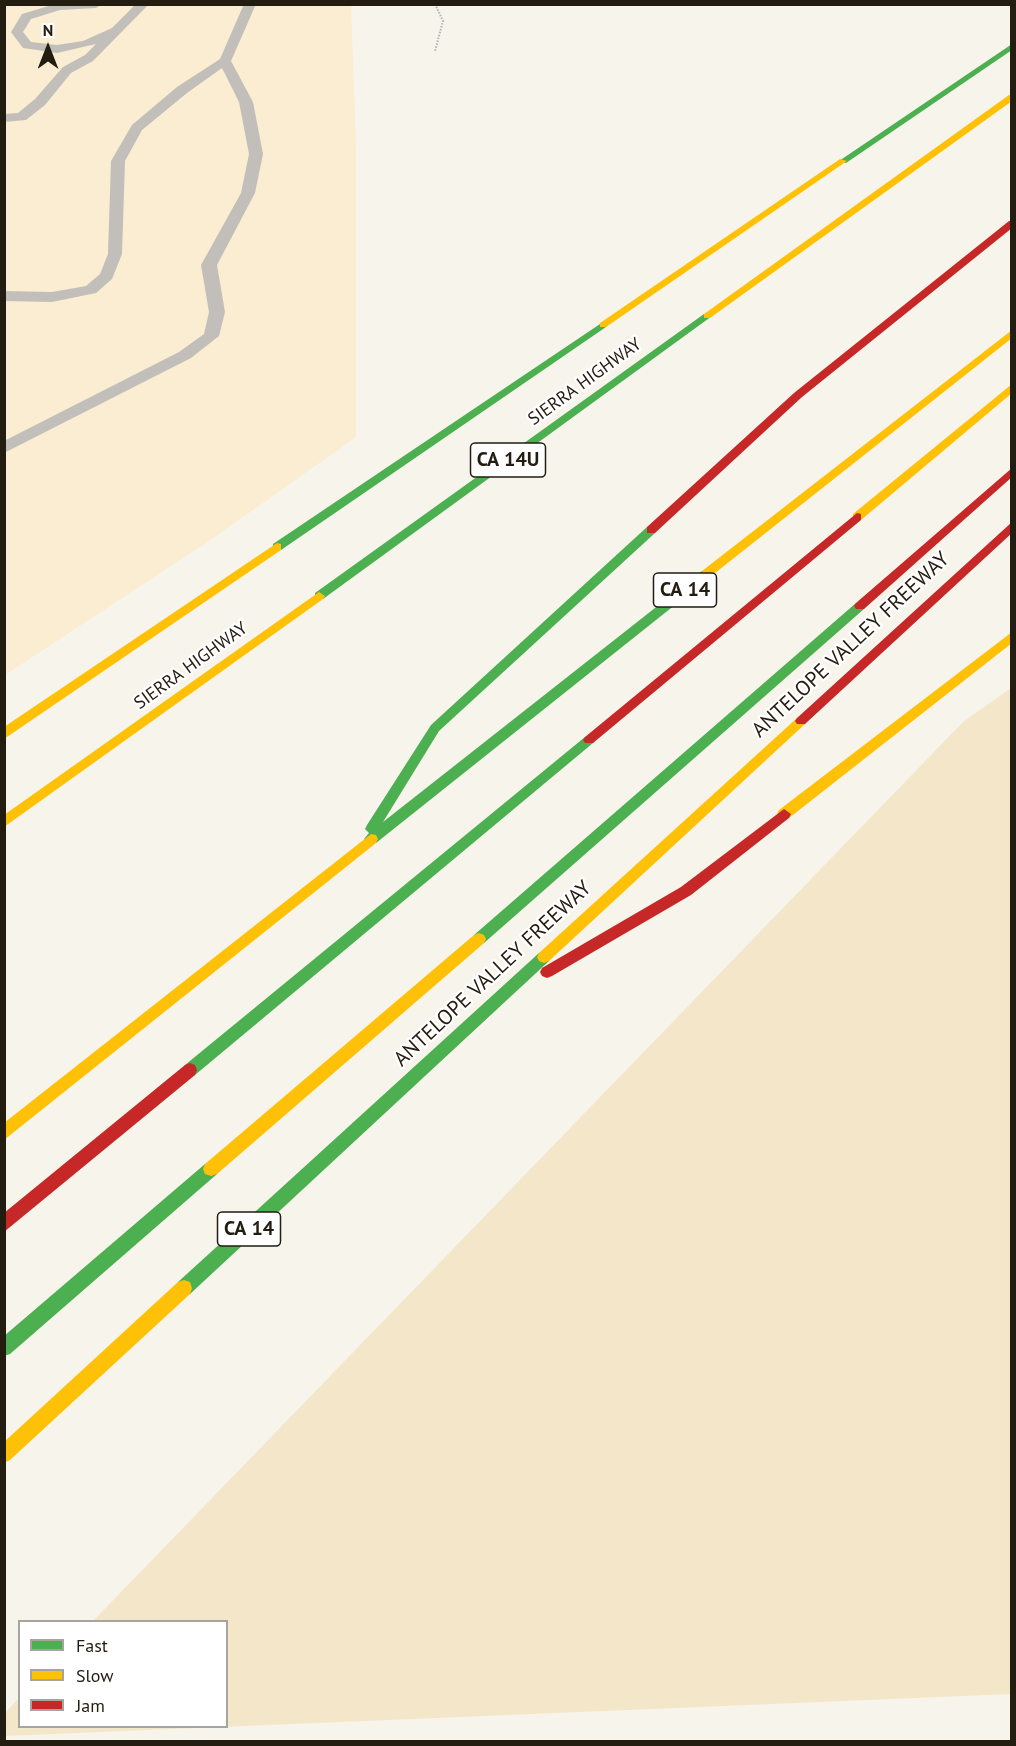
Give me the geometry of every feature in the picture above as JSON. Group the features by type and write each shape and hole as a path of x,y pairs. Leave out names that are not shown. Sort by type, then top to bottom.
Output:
{"main road":[{"name":"SIERRA HIGHWAY","path":"4,734 1011,46"},
{"name":"SIERRA HIGHWAY","path":"4,822 1011,97"},
{"path":"359,848 435,728 798,395 1011,223"},
{"name":"CA 14","path":"4,1133 359,848 1011,333"},
{"path":"4,1224 733,621 1011,387"},
{"path":"4,1348 686,760 1011,471"},
{"name":"ANTELOPE VALLEY FREEWAY","path":"4,1454 1011,526"},
{"path":"493,1003 686,891 1011,636"}],"lane":[{"path":"96,4 59,7 26,17 17,32 27,45 57,49 86,44 116,31"},
{"path":"4,118 21,117 40,102 68,70 89,58 143,4"},
{"path":"4,296 52,297 91,290 108,276 115,254 118,161 137,128 182,90 225,61 249,4"},
{"path":"4,448 185,355 211,336 217,312 209,265 248,193 256,154 246,102 225,61"}],"path":[{"path":"435,4 443,21 435,51"}],"shaded area":[{"path":"5,5 351,5 356,144 356,437 212,539 5,675"},
{"path":"1011,688 1011,1694 228,1727 228,1620 94,1620 963,722"},
{"path":"18,1699 18,1728 197,1728 5,1736 5,1713"}],"traffic: fast":[{"path":"843,161 1012,46"},
{"path":"319,596 707,316"},
{"path":"277,547 603,325"},
{"path":"372,829 435,728 651,530"},
{"path":"371,839 706,574"},
{"path":"479,939 860,606"},
{"path":"190,1070 589,740"},
{"path":"184,1288 544,957"},
{"path":"4,1348 211,1169"}],"traffic: slow":[{"path":"707,316 1012,97"},
{"path":"603,325 843,161"},
{"path":"706,574 1012,333"},
{"path":"857,517 1012,387"},
{"path":"4,734 277,547"},
{"path":"4,822 319,596"},
{"path":"784,814 1012,636"},
{"path":"544,957 801,721"},
{"path":"4,1133 371,839"},
{"path":"211,1169 479,939"},
{"path":"4,1454 184,1288"}],"traffic: jam":[{"path":"651,530 798,395 1012,223"},
{"path":"860,606 1012,471"},
{"path":"589,740 857,517"},
{"path":"801,721 1012,526"},
{"path":"547,972 686,891 784,814"},
{"path":"4,1224 190,1070"}]}
